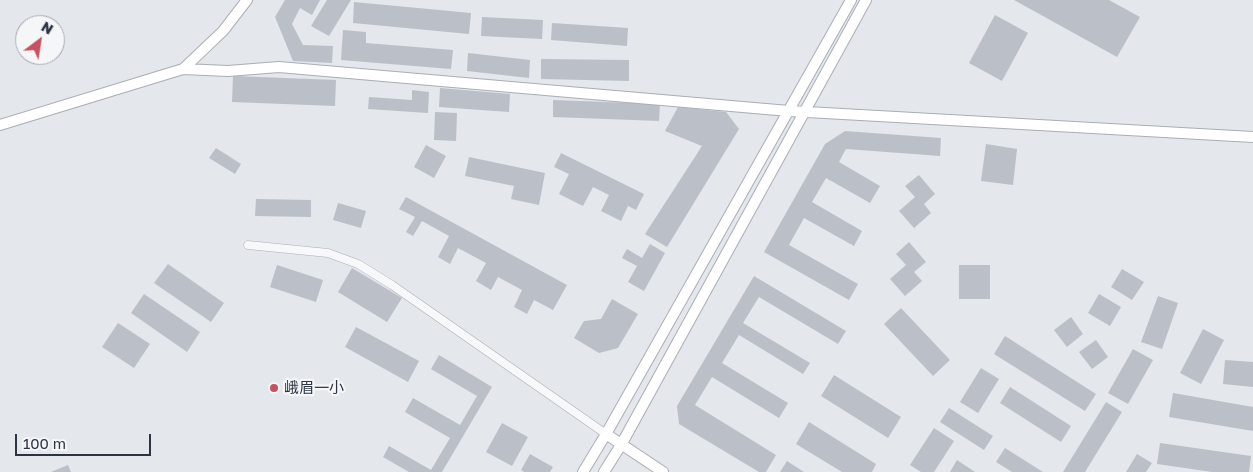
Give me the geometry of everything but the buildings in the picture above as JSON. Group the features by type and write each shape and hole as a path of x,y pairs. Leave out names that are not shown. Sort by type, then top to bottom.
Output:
{"street":[{"path":"183,68 223,31 247,0"},
{"path":"583,472 851,0"},
{"path":"604,472 621,445 866,0"},
{"path":"0,125 183,68 228,72 279,67 789,112 1253,137"},
{"path":"248,245 328,252 358,264 392,285 621,445 663,472"}],"place":[{"name":"峨眉一小","path":"274,388"}]}
